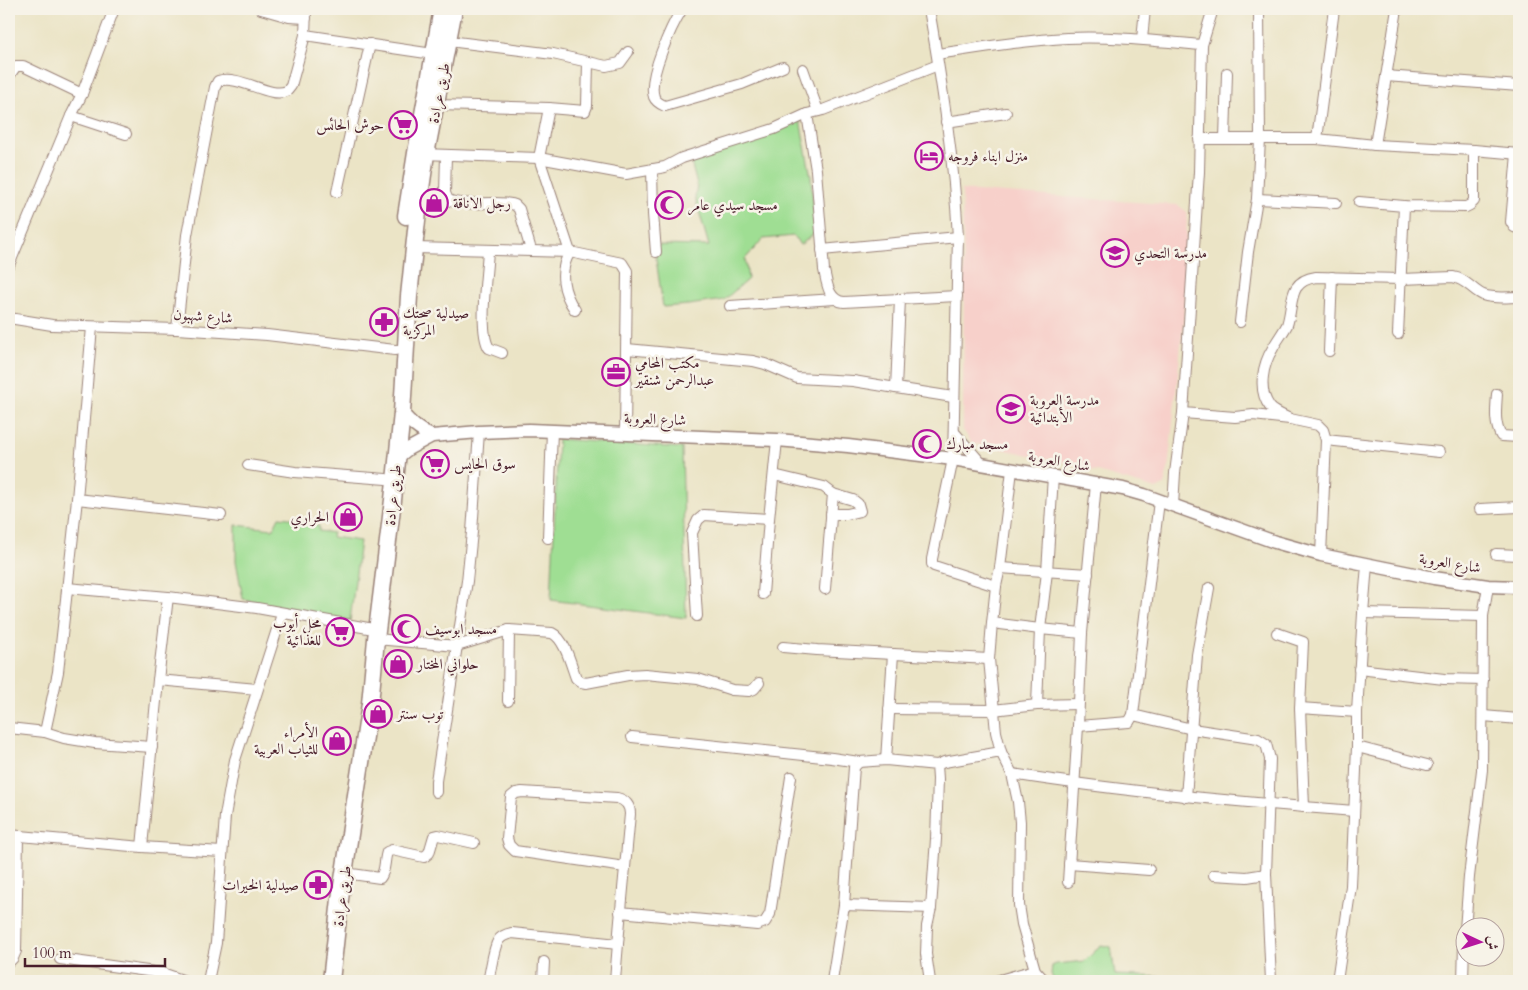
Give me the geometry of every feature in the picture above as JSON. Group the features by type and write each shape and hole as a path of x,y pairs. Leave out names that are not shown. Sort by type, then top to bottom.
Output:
{"main road":[{"name":"طريق عرادة","path":"322,981 332,898 398,457 421,153 433,54 442,9"},
{"name":"طريق عرادة","path":"331,981 340,899 370,704 372,633 377,563 391,421 406,216 421,153 437,105 454,9"}],"street":[{"path":"9,265 82,94 114,9"},
{"path":"177,329 187,235 214,87 218,81 230,79 278,93 287,91 291,86 305,35 306,13 290,17 261,9"},
{"path":"682,9 658,63 653,89 654,97 658,103 665,106 723,90 783,67"},
{"path":"928,9 937,54 953,169 958,237 952,459 932,564 996,586"},
{"path":"1142,39 1145,9"},
{"path":"1173,506 1175,473 1183,413 1199,172 1202,45 1212,9"},
{"path":"1240,322 1248,252 1257,199 1260,139 1259,9"},
{"path":"1316,140 1334,9"},
{"path":"1375,145 1397,9"},
{"path":"305,35 433,54"},
{"path":"937,54 1068,38 1142,39 1202,45"},
{"path":"449,41 554,54 606,66 620,63 628,52"},
{"path":"337,192 370,44"},
{"path":"437,105 586,110 588,62"},
{"path":"421,153 539,158 626,174 665,167 682,158 774,129 807,114 938,65"},
{"path":"9,76 16,66 23,66 82,94"},
{"path":"803,69 818,111"},
{"path":"1226,139 1227,73"},
{"path":"1386,76 1519,86"},
{"path":"549,108 539,158 570,252 564,266 563,278 568,301 576,310"},
{"path":"946,122 1006,113"},
{"path":"807,114 816,170 822,250 827,285 835,299"},
{"path":"71,116 126,134"},
{"path":"1199,139 1316,140 1518,154 1511,222 1514,227 1519,228"},
{"path":"1359,202 1404,206 1466,207 1474,201 1474,150"},
{"path":"446,155 445,193 448,200 455,203 482,202 516,205 519,209 530,250"},
{"path":"652,169 656,252"},
{"path":"1257,199 1336,203"},
{"path":"1398,334 1404,206"},
{"path":"822,250 958,237"},
{"path":"414,248 570,252 620,262 625,266 627,271 625,434"},
{"path":"488,250 484,306 485,337 489,348 502,353"},
{"path":"1290,419 1270,408 1264,395 1262,378 1265,364 1286,325 1294,289 1300,282 1309,278 1332,277 1459,278 1466,281 1482,294 1490,297 1519,296"},
{"path":"1329,352 1332,277"},
{"path":"730,306 835,299 844,302 957,296"},
{"path":"896,388 900,299"},
{"name":"شارع شهبون","path":"9,318 52,325 177,329 319,340 395,350"},
{"path":"45,732 58,672 78,499 92,327"},
{"path":"627,349 746,360 765,364 797,378 854,381 953,396"},
{"path":"1497,394 1496,428 1501,436 1519,437"},
{"path":"402,413 415,427 432,436"},
{"path":"1183,413 1236,417 1253,415 1290,419 1318,425 1324,430 1326,440 1321,555"},
{"name":"شارع العروبة","path":"398,457 408,449 432,436 529,430 777,440 848,446 952,459 1123,489 1275,542 1321,555 1434,578 1488,586 1519,587"},
{"path":"548,538 552,431"},
{"path":"436,792 436,781 468,580 479,432"},
{"path":"954,432 982,464"},
{"path":"763,594 777,440"},
{"path":"1326,440 1439,452"},
{"path":"248,465 295,472 386,479"},
{"path":"1012,470 1000,568 996,586 989,659 996,732 1001,752 1012,774 1018,802 1020,822 1019,905 1026,943 1035,970 1045,981"},
{"path":"774,475 824,487 833,494 853,500 858,504 860,511 847,514 831,514"},
{"path":"1037,705 1040,630 1047,572 1053,476"},
{"path":"1068,882 1082,633 1096,484"},
{"path":"825,590 833,494"},
{"path":"78,499 221,515"},
{"path":"1078,726 1129,722 1133,715 1159,500"},
{"path":"1480,509 1519,507"},
{"path":"697,616 692,534 698,520 704,516 769,519"},
{"path":"1496,554 1519,555"},
{"path":"1337,981 1351,886 1359,669 1367,565"},
{"path":"1000,568 1088,574"},
{"path":"1463,981 1469,877 1482,770 1483,616 1488,586"},
{"path":"67,588 168,597 257,608 372,633 457,646 509,630 552,633 561,641 576,678 586,684 628,674 698,679 732,690 749,691 754,689 759,683"},
{"path":"1186,797 1197,655 1209,588"},
{"path":"142,847 168,597"},
{"path":"1363,613 1483,616"},
{"path":"208,981 216,943 225,816 235,760 282,614"},
{"path":"992,623 1040,630 1082,633"},
{"path":"508,701 509,630"},
{"path":"1277,633 1303,642 1300,708 1304,807"},
{"path":"783,647 989,659"},
{"path":"886,760 893,654"},
{"path":"1359,669 1444,679 1483,680"},
{"path":"158,680 257,689"},
{"path":"889,709 993,710 1037,705 1078,704"},
{"path":"1300,708 1357,712"},
{"path":"1133,715 1192,729 1258,739 1266,744 1270,759 1266,874 1271,981"},
{"path":"1483,716 1519,719"},
{"path":"9,728 45,732 95,744 152,747"},
{"path":"632,737 859,762 886,760 937,765 944,762 1001,752"},
{"path":"1357,747 1426,765"},
{"path":"832,981 844,905 853,774 854,767 859,762"},
{"path":"930,981 926,954 936,839 937,765"},
{"path":"1012,774 1073,784 1186,797 1354,811"},
{"path":"620,912 757,925 765,922 770,914 791,777"},
{"path":"616,981 620,912 625,866 630,810 627,803 617,798 522,792 516,793 512,798 507,838 509,845 515,851 625,866"},
{"path":"345,873 380,878 383,875 387,852 392,850 424,857 429,852 434,836 438,835 474,843"},
{"path":"9,962 16,951 13,836 222,852"},
{"path":"1069,864 1149,870"},
{"path":"1214,875 1247,877 1266,874"},
{"path":"844,905 931,908"},
{"path":"488,981 497,942 508,934 618,944"},
{"path":"60,959 162,973 170,979 185,981"},
{"path":"543,981 544,962"},
{"path":"996,981 1035,970"}],"shaded area":[{"path":"962,190 1178,205 1187,212 1184,316 1168,469 1164,485 1156,489 1060,461 972,443 963,430 964,275"}],"green space":[{"path":"800,120 811,177 815,233 800,245 794,236 763,239 745,259 748,279 724,300 663,307 654,245 709,246 695,197 697,185 691,162"},
{"path":"558,439 682,448 686,618 551,600"},
{"path":"279,517 299,519 299,522 319,526 319,531 333,533 332,537 360,541 350,621 243,599 236,561 236,525 273,529"},
{"path":"1101,945 1111,947 1115,975 1261,981 1054,981 1051,974 1052,966 1085,961"}],"place":[{"name":"حوش الحائس","path":"403,125"},
{"name":"منزل ابناء فروجه","path":"929,156"},
{"name":"رجل الاناقة","path":"434,203"},
{"name":"مسجد سيدي عامر","path":"669,205"},
{"name":"مدرسة التحدي","path":"1115,253"},
{"name":"صيدلية صحتك المركزية","path":"384,322"},
{"name":"مكتب المحامي عبدالرحمن شنقير","path":"616,372"},
{"name":"مدرسة العروبة الأبتدائية","path":"1011,409"},
{"name":"مسجد مبارك","path":"927,444"},
{"name":"سوق الحايس","path":"435,464"},
{"name":"الحراري","path":"348,517"},
{"name":"مسجد ابوسيف","path":"406,629"},
{"name":"محل أيوب للغذائية","path":"340,632"},
{"name":"حلواني المختار","path":"398,664"},
{"name":"توب سنتر","path":"378,714"},
{"name":"الأمراء للثياب العربية","path":"337,741"},
{"name":"صيدلية الخيرات","path":"318,885"}]}
